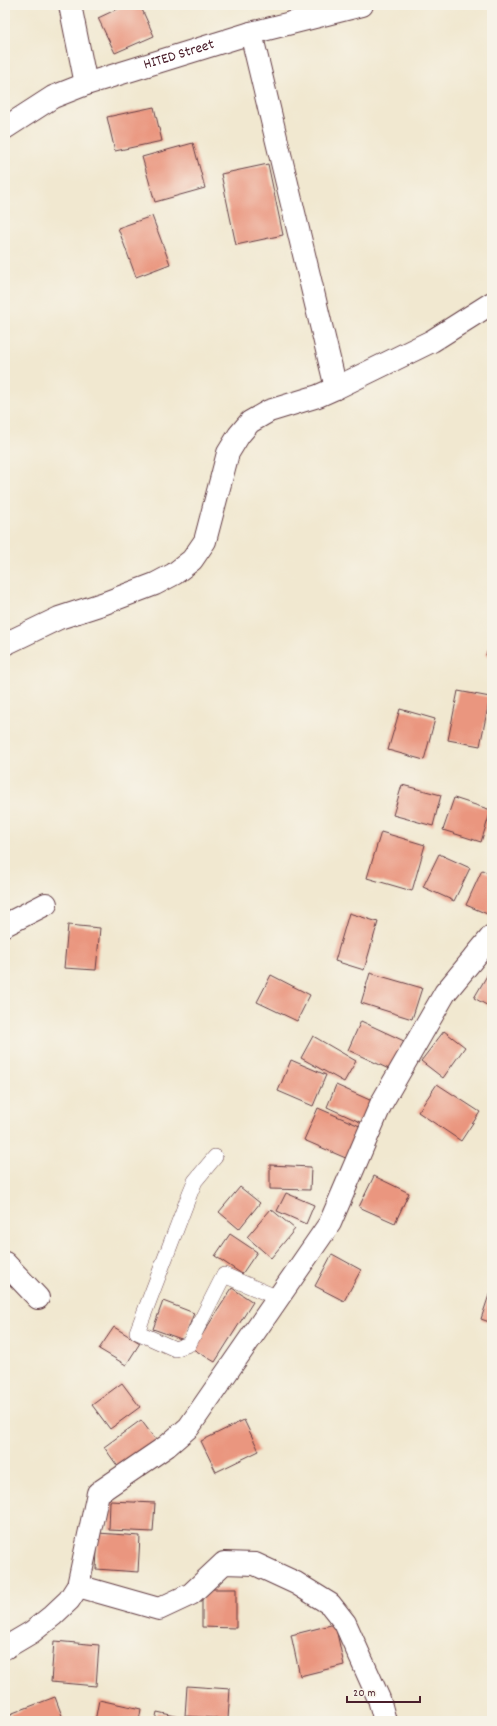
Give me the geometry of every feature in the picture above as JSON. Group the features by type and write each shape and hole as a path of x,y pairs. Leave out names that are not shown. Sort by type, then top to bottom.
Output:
{"street":[{"path":"70,5 86,84"},
{"name":"HITED Street","path":"5,128 53,97 86,84 251,33 362,5"},
{"path":"251,33 336,388"},
{"path":"5,644 60,618 155,584 174,574 192,560 205,541 228,454 250,422 269,411 318,396 336,388 432,341 492,303"},
{"path":"5,925 46,904"},
{"path":"5,1648 32,1632 69,1600 78,1586 98,1494 167,1446 189,1427 330,1223 381,1104 444,993 492,936"},
{"path":"5,1263 38,1298"},
{"path":"78,1586 159,1609 191,1594 224,1563 255,1564 296,1582 330,1604 345,1623 379,1699 385,1721"}],"lane":[{"path":"215,1157 195,1181 137,1332 175,1349 189,1344 224,1275 278,1298"}],"building":[{"path":"126,5 140,5 154,36 115,53 98,18"},
{"path":"154,107 162,141 115,151 107,117"},
{"path":"193,143 205,188 155,202 142,157"},
{"path":"268,164 283,235 236,245 221,174"},
{"path":"152,216 170,264 136,277 118,228"},
{"path":"492,641 492,657 486,655"},
{"path":"458,691 490,697 480,746 448,740"},
{"path":"400,709 435,719 424,760 388,750"},
{"path":"402,785 441,795 433,826 393,815"},
{"path":"454,798 491,810 481,842 443,830"},
{"path":"381,832 425,845 412,891 367,878"},
{"path":"439,854 470,868 454,901 423,887"},
{"path":"482,870 492,875 492,916 466,905"},
{"path":"349,913 378,922 364,970 335,961"},
{"path":"68,925 100,928 96,970 64,968"},
{"path":"492,967 492,1008 474,998"},
{"path":"370,973 422,988 412,1019 361,1003"},
{"path":"271,975 310,995 297,1021 257,1002"},
{"path":"361,1021 404,1041 391,1070 348,1050"},
{"path":"444,1031 465,1047 443,1078 421,1061"},
{"path":"313,1036 356,1061 344,1082 301,1058"},
{"path":"291,1060 326,1075 313,1106 278,1091"},
{"path":"437,1084 480,1112 461,1141 418,1112"},
{"path":"336,1085 372,1101 362,1123 327,1107"},
{"path":"318,1108 362,1127 348,1159 304,1140"},
{"path":"270,1165 311,1167 310,1190 270,1189"},
{"path":"374,1176 409,1193 395,1223 359,1207"},
{"path":"240,1187 260,1203 239,1229 219,1212"},
{"path":"286,1193 314,1205 306,1224 277,1211"},
{"path":"271,1209 295,1229 271,1258 247,1237"},
{"path":"230,1234 257,1252 242,1274 215,1256"},
{"path":"332,1254 361,1270 344,1301 315,1286"},
{"path":"492,1286 492,1323 481,1319"},
{"path":"232,1288 253,1302 215,1362 193,1349"},
{"path":"163,1301 194,1313 184,1340 153,1329"},
{"path":"114,1327 140,1343 126,1365 99,1349"},
{"path":"122,1383 140,1407 110,1429 92,1405"},
{"path":"141,1420 158,1443 121,1471 104,1447"},
{"path":"244,1420 259,1451 216,1472 201,1441"},
{"path":"110,1501 155,1503 153,1532 109,1530"},
{"path":"98,1533 140,1536 138,1572 96,1569"},
{"path":"202,1589 236,1589 236,1628 202,1627"},
{"path":"335,1624 344,1665 300,1676 291,1635"},
{"path":"54,1641 99,1645 96,1686 51,1682"},
{"path":"187,1686 230,1689 228,1719 185,1716"},
{"path":"55,1697 64,1721 13,1721 10,1714"},
{"path":"99,1700 141,1709 139,1721 95,1721"},
{"path":"157,1712 194,1720 194,1721 155,1721"}]}
